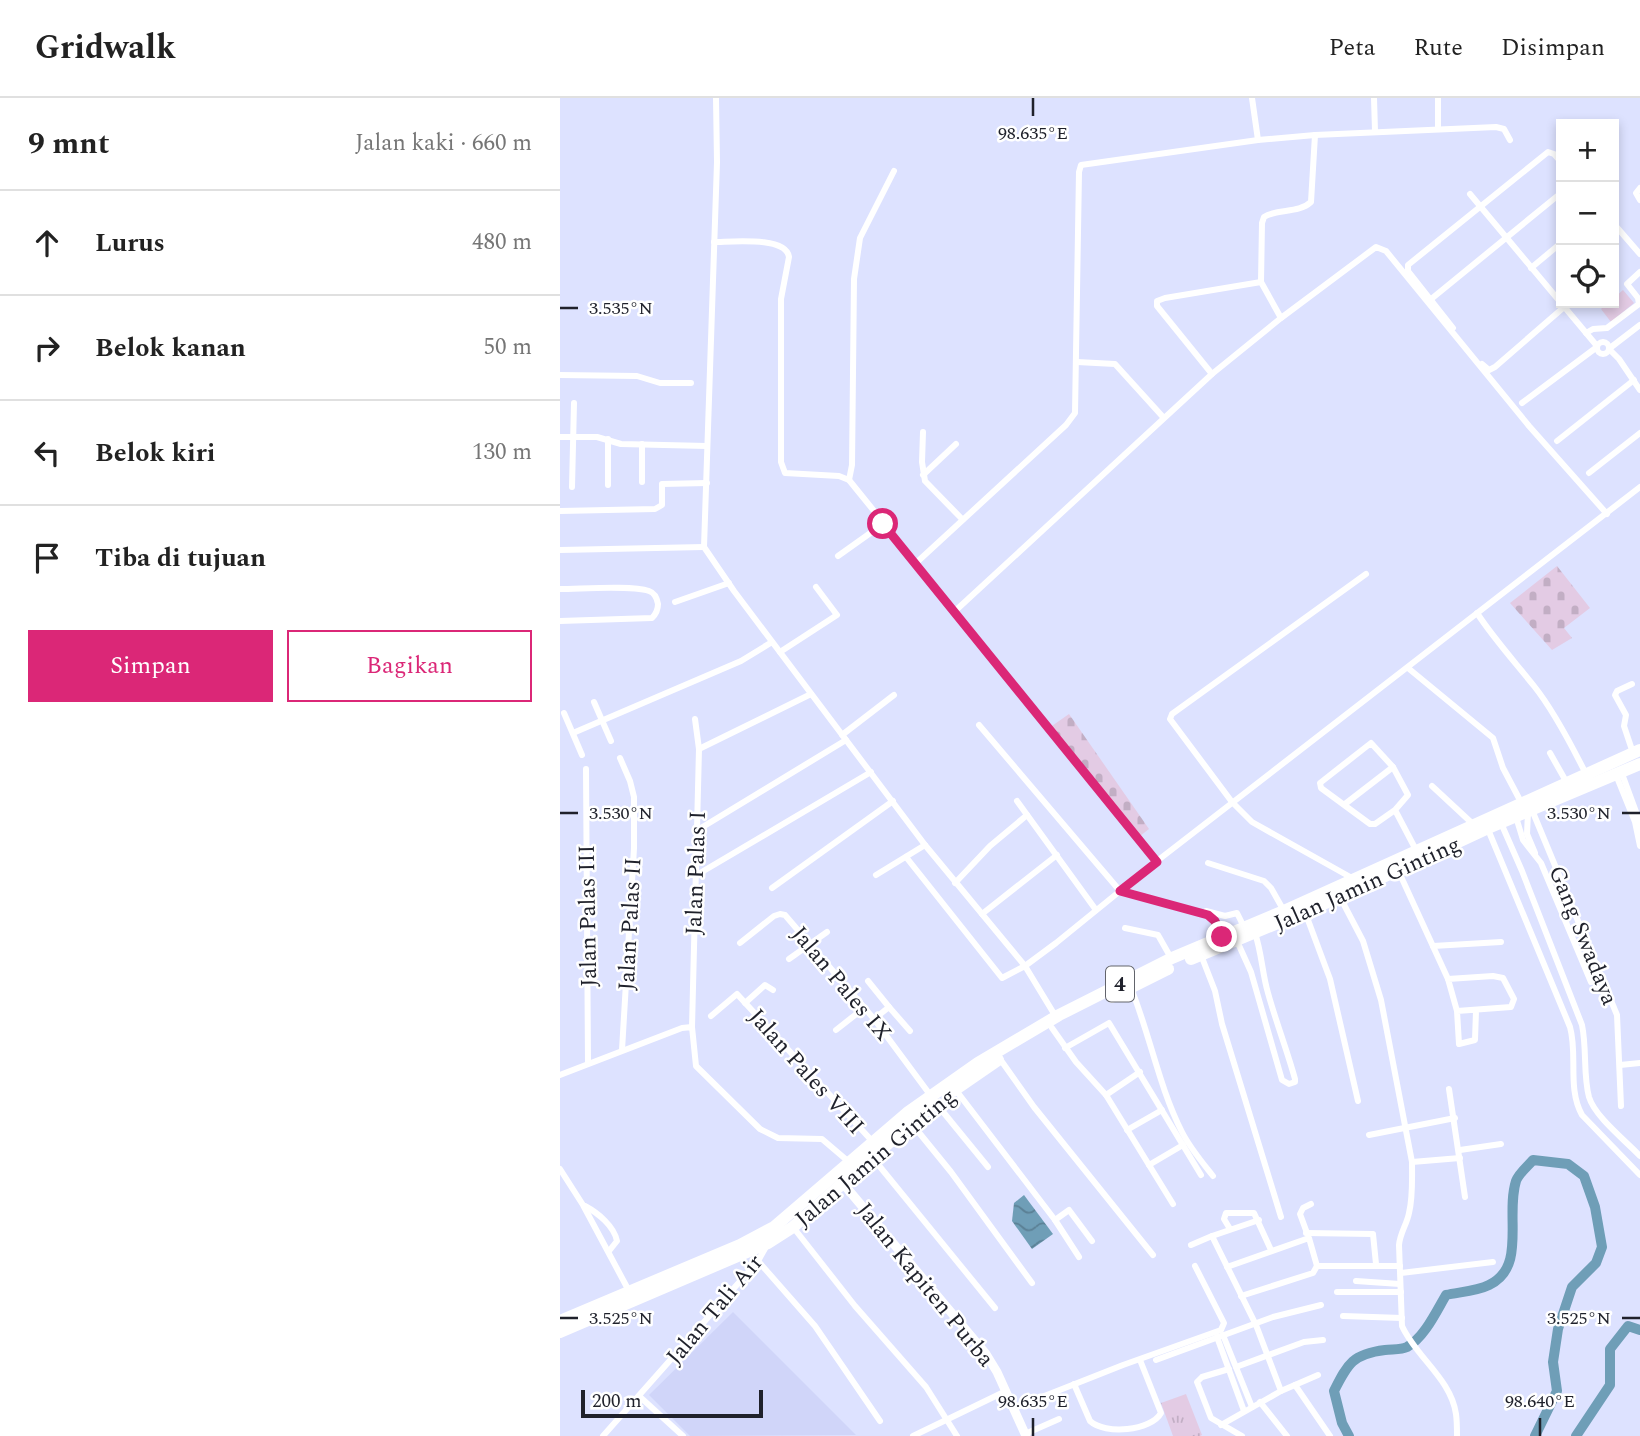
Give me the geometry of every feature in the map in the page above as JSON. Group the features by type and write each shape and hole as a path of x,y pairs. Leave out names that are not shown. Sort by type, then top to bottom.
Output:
{"highway":[{"name":"Jalan Jamin Ginting","path":"1525,811 1567,783 1586,774 1638,761"},
{"name":"Jalan Jamin Ginting","path":"560,1332 768,1243 793,1227 839,1179 850,1163 873,1143 978,1063 1172,958 1222,937 1250,931 1305,912 1338,892 1353,879 1416,850 1525,811 1638,761"},
{"name":"Jalan Jamin Ginting","path":"560,1321 758,1236 872,1157 933,1099 956,1089 1058,1020 1237,941 1284,911 1398,870 1482,825"}],"street":[{"path":"716,98 714,242 705,383 707,483 704,547 925,845 1025,966 1058,1020 1065,1048 1106,1095 1173,1204"},
{"path":"1252,98 1258,140"},
{"path":"1374,98 1375,131"},
{"path":"1438,98 1438,129"},
{"path":"916,563 1073,418 1077,404 1081,165 1258,140 1375,131 1499,127 1504,129 1510,140"},
{"path":"1281,318 1261,282 1264,218 1270,213 1304,208 1311,202 1315,135"},
{"path":"1556,156 1548,152 1408,265 1408,271 1489,370 1563,308 1603,355 1640,326"},
{"path":"849,480 852,465 854,279 857,250 860,238 894,171"},
{"path":"1640,188 1636,193 1640,200"},
{"path":"1469,194 1556,299"},
{"path":"1430,300 1556,196"},
{"path":"1619,229 1640,254"},
{"path":"714,242 775,244 788,251 781,299 782,468 789,475 839,476 849,480 1157,862"},
{"path":"1531,268 1559,245"},
{"path":"954,612 1212,374 1370,250 1382,248 1529,426 1608,514"},
{"path":"1586,333 1593,329 1604,330 1639,304 1627,284 1640,272"},
{"path":"1212,374 1157,306 1157,301 1261,282"},
{"path":"1522,403 1597,347"},
{"path":"1610,349 1640,390"},
{"path":"1077,362 1115,364 1163,417"},
{"path":"560,375 637,376 660,383 691,383"},
{"path":"1557,441 1634,380"},
{"path":"572,487 575,403"},
{"path":"923,432 925,481 962,519"},
{"path":"1589,473 1640,433"},
{"path":"560,437 608,439 617,443 707,446"},
{"path":"608,439 608,485"},
{"path":"642,444 642,482"},
{"path":"923,475 956,444"},
{"path":"560,511 655,509 662,505 662,484 707,483"},
{"path":"906,856 1000,977 1004,978 1025,966 1232,802 1640,487"},
{"path":"838,556 883,524"},
{"path":"560,550 704,547"},
{"path":"1353,879 1252,822 1232,802 1170,721 1171,716 1366,573"},
{"path":"675,602 729,583"},
{"path":"780,652 837,615 816,587"},
{"path":"560,589 651,591 658,604 657,612 652,618 560,621"},
{"path":"1477,613 1495,640 1536,688 1570,742 1586,774"},
{"path":"573,733 741,661 772,642"},
{"path":"1408,667 1493,738 1500,763 1525,811 1527,834 1591,982"},
{"path":"1632,684 1617,691 1615,695 1626,715 1624,726 1638,761"},
{"path":"699,749 811,694"},
{"path":"696,831 844,737 894,695"},
{"path":"594,702 611,741"},
{"path":"564,713 582,755"},
{"name":"Jalan Palas I","path":"695,719 699,749 692,1027 696,1066 760,1129 778,1138 822,1139 850,1163"},
{"path":"978,725 1122,889 1208,915 1215,921 1222,937"},
{"path":"1368,743 1374,745 1393,767 1408,796 1395,810 1371,824 1345,804 1321,788 1320,783 1368,743"},
{"path":"1550,753 1567,783"},
{"name":"Jalan Palas II","path":"620,758 631,781 634,797 634,848 622,1050"},
{"path":"1345,804 1393,767"},
{"name":"Jalan Palas III","path":"586,769 589,1063"},
{"path":"695,876 871,772"},
{"path":"1618,772 1639,820 1638,842"},
{"path":"1432,786 1482,825"},
{"path":"1017,801 1096,910"},
{"path":"772,888 893,802"},
{"path":"1395,810 1416,850"},
{"path":"1525,811 1523,840 1535,853"},
{"name":"Gang Swadaya","path":"1525,811 1617,1015 1621,1106"},
{"path":"956,883 990,846 1027,815"},
{"path":"1499,819 1522,871 1581,1026 1592,1104 1640,1156"},
{"name":"Jalan Jamin Ginting","path":"1482,825 1509,878 1570,1027 1578,1108 1640,1175"},
{"path":"876,875 925,845"},
{"path":"1499,858 1513,851"},
{"path":"982,914 1057,855"},
{"path":"1208,863 1264,881 1284,911"},
{"path":"1398,870 1448,979 1457,1012 1458,1047 1475,1040 1476,1011"},
{"path":"1509,878 1522,871"},
{"path":"1122,889 1225,916 1236,912 1250,931 1262,958 1261,968 1268,996 1295,1081 1289,1084 1282,1080 1251,972 1237,941"},
{"path":"1338,892 1363,941 1381,1000 1412,1162 1409,1214 1400,1235 1402,1326 1407,1337 1445,1385 1456,1413 1457,1436"},
{"path":"1305,912 1330,979 1358,1101"},
{"name":"Jalan Pales IX","path":"740,943 780,914 785,915 874,1020 988,1167"},
{"path":"1125,928 1158,935 1172,958"},
{"path":"789,959 827,932"},
{"path":"1433,946 1501,942"},
{"path":"1201,955 1215,991 1222,1024 1281,1217"},
{"path":"1251,972 1261,968"},
{"path":"1448,979 1493,976 1503,978 1514,999 1513,1005 1508,1008 1457,1012"},
{"path":"868,981 910,1031"},
{"path":"745,1003 765,985 773,990"},
{"path":"1131,988 1175,1116 1190,1145 1213,1176"},
{"name":"Jalan Pales VIII","path":"711,1016 737,994 873,1143"},
{"path":"1259,999 1268,996"},
{"path":"874,1020 889,1007"},
{"path":"836,1030 864,1008"},
{"path":"1265,1019 1274,1015"},
{"path":"1065,1048 1109,1023 1200,1175"},
{"path":"560,1075 682,1028 692,1027"},
{"path":"1271,1040 1282,1037"},
{"path":"1277,1060 1288,1056"},
{"path":"1000,1059 1034,1107 1153,1255"},
{"path":"1620,1065 1640,1063"},
{"path":"1106,1095 1140,1072"},
{"path":"956,1089 1055,1220 1079,1257"},
{"path":"1449,1089 1465,1197"},
{"path":"1126,1130 1162,1110"},
{"path":"1369,1135 1455,1118"},
{"path":"910,1122 951,1172 1032,1283"},
{"path":"1412,1162 1501,1144"},
{"path":"1149,1165 1183,1145"},
{"path":"872,1157 995,1308"},
{"path":"560,1169 583,1205 629,1291"},
{"name":"Jalan Kapiten Purba","path":"839,1179 986,1354 1025,1435"},
{"path":"1241,1296 1313,1273 1317,1266 1300,1214 1303,1208 1311,1204"},
{"path":"583,1205 600,1216 615,1233 617,1241 609,1251"},
{"path":"1055,1220 1069,1210 1092,1241"},
{"path":"1230,1229 1224,1219 1226,1213 1252,1213 1259,1220 1271,1250"},
{"path":"1191,1245 1259,1220"},
{"path":"793,1227 855,1306 926,1387 957,1436"},
{"path":"1227,1267 1308,1236 1373,1234 1376,1264"},
{"path":"1212,1236 1256,1325 1281,1391"},
{"name":"Jalan Tali Air","path":"603,1436 758,1261 768,1243"},
{"path":"758,1261 815,1326 880,1421"},
{"path":"1317,1266 1376,1264 1400,1269 1493,1262"},
{"path":"1195,1266 1224,1323 1220,1334 1244,1411"},
{"path":"1356,1281 1400,1288"},
{"path":"1337,1292 1400,1288"},
{"path":"1014,1408 1140,1360 1256,1325 1286,1313 1321,1305"},
{"path":"1343,1316 1402,1318"},
{"path":"1156,1360 1220,1334"},
{"path":"1242,1436 1211,1418 1197,1382 1202,1377 1304,1342 1323,1340"},
{"path":"1074,1384 1090,1421 1095,1426 1132,1429 1153,1421 1161,1413 1140,1360"},
{"path":"1232,1368 1252,1407"},
{"path":"1221,1424 1281,1391 1318,1375"},
{"path":"1294,1385 1330,1436"},
{"path":"913,1436 1006,1391"},
{"path":"639,1396 683,1436"},
{"path":"1260,1402 1287,1436"},
{"path":"1025,1435 1059,1419"}],"shaded area":[{"path":"733,1312 856,1435 690,1436 649,1395"}],"green space":[{"path":"1623,290 1634,303 1611,322 1601,309 1619,308 1619,294"},
{"path":"1557,566 1590,608 1564,628 1572,638 1552,650 1510,603"},
{"path":"1069,714 1149,829 1140,836 1049,728"},
{"path":"1186,1394 1202,1435 1200,1436 1173,1436 1161,1403"}],"water":[{"path":"1024,1195 1053,1234 1032,1249 1012,1221 1014,1203"}],"waterway":[{"path":"1349,1436 1342,1423 1334,1391 1343,1373 1358,1357 1402,1349 1413,1343 1429,1324 1446,1295 1484,1287 1501,1277 1508,1266 1511,1253 1516,1181 1533,1160 1568,1164 1584,1176 1595,1207 1602,1247 1596,1263 1572,1287 1558,1329 1553,1362 1557,1391 1535,1436"},
{"path":"1576,1436 1610,1385 1610,1349 1628,1326 1640,1330"}],"route":[{"path":"883,524 1157,862 1120,891 1211,916 1222,937"}]}
